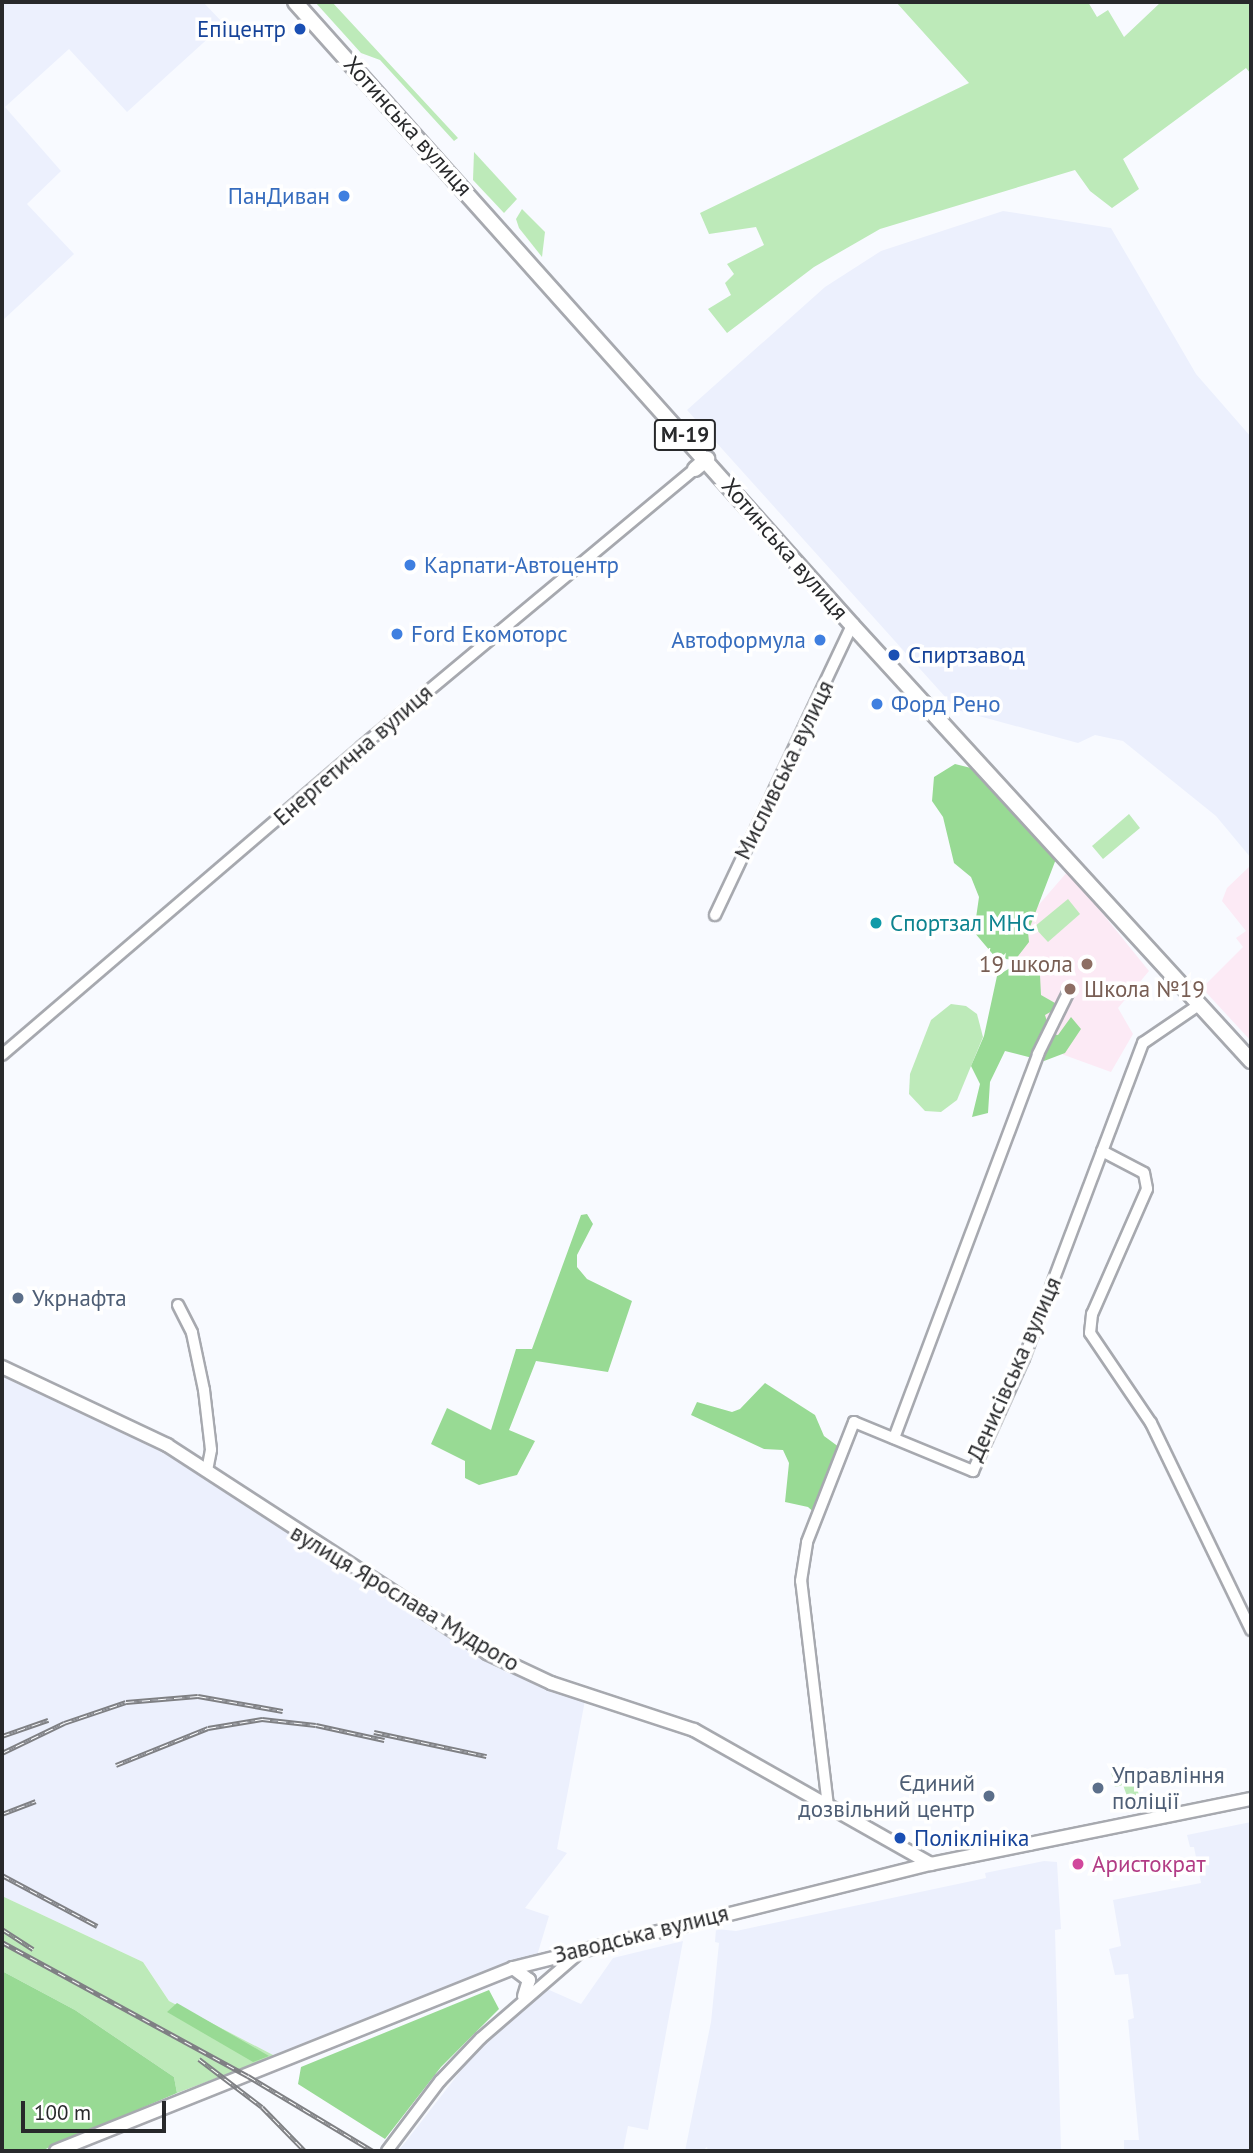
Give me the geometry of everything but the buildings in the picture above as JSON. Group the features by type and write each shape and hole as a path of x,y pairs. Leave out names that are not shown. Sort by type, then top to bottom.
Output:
{"highway":[{"name":"Хотинська вулиця","path":"295,2 707,459 852,625 1251,1061"},
{"name":"Енергетична вулиця","path":"695,469 707,459"}],"main road":[{"name":"вулиця Ярослава Мудрого","path":"2,1367 167,1445 487,1654 551,1683 694,1730 931,1864"},
{"name":"Заводська вулиця","path":"56,2151 513,1968 588,1946 931,1864 1251,1798"},
{"path":"513,1968 529,1980 524,1996"}],"street":[{"name":"Енергетична вулиця","path":"2,1055 361,747 695,469"},
{"name":"Мисливська вулиця","path":"715,915 852,625"},
{"path":"894,1438 1038,1054 1067,995"},
{"name":"Денисівська вулиця","path":"828,1806 801,1581 807,1542 854,1422 973,1471 1024,1358 1143,1043 1199,1004"},
{"path":"1102,1152 1144,1173 1147,1189 1093,1314 1090,1333 1151,1423 1251,1630"},
{"path":"178,1306 192,1334 204,1390 211,1450 207,1471"},
{"path":"387,2151 440,2081 524,1996 588,1946"}],"shaded area":[{"path":"2,2 203,2 224,24 127,112 69,49 5,107 61,171 27,204 74,254 2,321"},
{"path":"1003,211 1111,228 1196,374 1251,437 1251,858 1216,816 1123,741 1095,735 1078,743 957,710 687,410 825,287 881,251"},
{"path":"1250,866 1251,1041 1202,988 1243,947 1236,938 1246,931 1222,901 1227,888"},
{"name":"Школа №19","path":"1068,871 1149,971 1118,1008 1133,1034 1111,1072 995,1030 1023,923"},
{"path":"2,1368 166,1445 485,1654 586,1695 557,1849 567,1853 525,1908 549,1916 536,1959 275,2056 169,2001 143,1962 2,1896"},
{"path":"1251,1822 1251,2151 1124,2151 1124,2140 1139,2140 1128,2020 1134,2018 1128,1974 1115,1975 1109,1949 1121,1946 1113,1900 1201,1883 1194,1847 1190,1847 1187,1835"},
{"path":"1044,1861 1057,1862 1061,1929 1055,1930 1061,2151 708,2151 707,2147 702,2151 685,2151 711,2022 719,1943 715,1942 716,1929 736,1931 986,1878 985,1873"},
{"path":"683,1941 648,2130 628,2126 623,2151 400,2149 487,2037 547,1989 581,2004 613,1958"}],"green space":[{"path":"315,2 332,2 458,138 454,141 380,60 361,53"},
{"path":"896,2 1088,2 1097,17 1108,10 1124,37 1161,2 1251,2 1251,74 1246,68 1123,159 1139,189 1112,208 1090,191 1075,170 880,229 814,267 727,333 708,309 731,295 725,283 734,274 727,264 764,245 756,227 709,234 700,213 969,83"},
{"path":"474,152 517,199 504,213 473,180"},
{"path":"522,209 545,232 542,257 519,228 516,219"},
{"path":"955,764 971,768 1056,859 1028,932 1029,942 1015,960 996,958 974,932 979,897 971,877 954,863 943,817 932,801 934,777"},
{"path":"1129,814 1140,828 1103,859 1092,846"},
{"path":"1068,899 1080,914 1048,942 1034,927"},
{"path":"1021,961 1045,967 1040,975 1041,995 1055,1003 1054,1010 1045,1015 1051,1034 1058,1035 1071,1017 1081,1029 1065,1053 1044,1061 1005,1051 990,1082 988,1113 972,1117 980,1084 971,1066 984,1036 997,976"},
{"path":"951,1004 966,1006 977,1014 983,1037 957,1100 941,1112 925,1111 909,1094 910,1074 931,1020"},
{"path":"587,1214 593,1224 577,1255 577,1267 587,1279 632,1301 608,1372 536,1361 509,1430 535,1441 517,1475 479,1485 465,1478 465,1461 431,1444 447,1408 491,1430 516,1349 532,1349 581,1215"},
{"path":"765,1383 815,1415 824,1436 843,1450 817,1515 808,1507 785,1502 789,1463 783,1450 764,1449 691,1415 697,1402 732,1412 740,1409"},
{"path":"1127,1766 1144,1806 1132,1810 1123,1785 1115,1787 1111,1772"},
{"path":"2,1896 143,1962 169,2001 275,2056 177,2093 174,2077 75,2010 2,1971"},
{"path":"2,1971 75,2010 174,2077 177,2093 41,2151 2,2151"},
{"path":"489,1990 499,2009 441,2067 385,2139 298,2084 301,2067"},
{"path":"177,2003 269,2056 253,2062 167,2012"}],"railway":[{"path":"2,1753 64,1723 126,1702 198,1696 283,1711"},
{"path":"116,1765 208,1728 262,1719 316,1725 384,1740"},
{"path":"2,1736 48,1720"},
{"path":"374,1732 486,1756"},
{"path":"2,1814 36,1801"},
{"path":"2,1875 97,1926"},
{"path":"2,1929 33,1949"},
{"path":"2,1942 248,2076 373,2151"},
{"path":"199,2059 262,2107 305,2151"}],"place":[{"name":"Епіцентр","path":"300,29"},
{"name":"ПанДиван","path":"344,196"},
{"name":"Карпати-Автоцентр","path":"410,565"},
{"name":"Ford Екомоторс","path":"397,634"},
{"name":"Автоформула","path":"820,640"},
{"name":"Спиртзавод","path":"894,655"},
{"name":"Форд Рено","path":"877,704"},
{"name":"Спортзал МНС","path":"876,923"},
{"name":"19 школа","path":"1087,964"},
{"name":"Школа №19","path":"1070,989"},
{"name":"Укрнафта","path":"18,1298"},
{"name":"Управління поліції","path":"1098,1788"},
{"name":"Єдиний дозвільний центр","path":"989,1796"},
{"name":"Поліклініка","path":"900,1838"},
{"name":"Аристократ","path":"1078,1864"}]}
